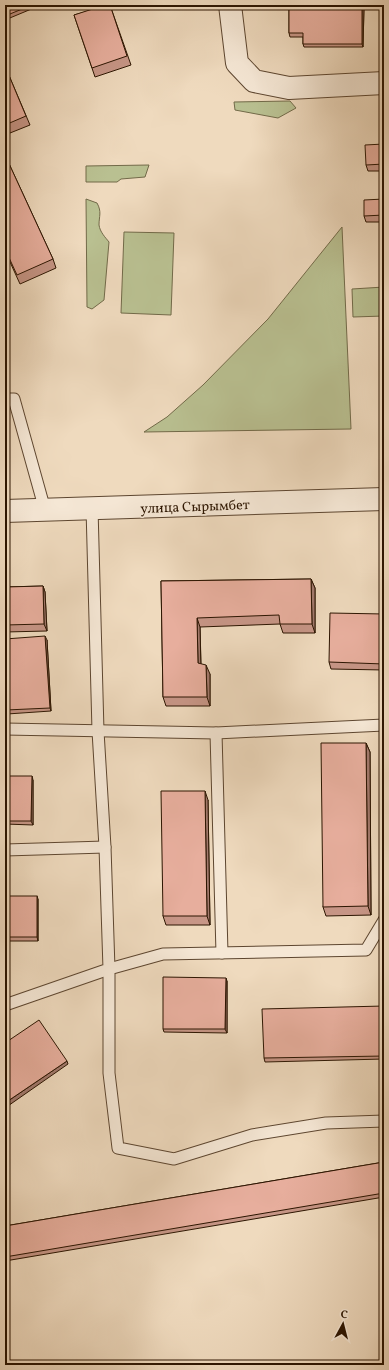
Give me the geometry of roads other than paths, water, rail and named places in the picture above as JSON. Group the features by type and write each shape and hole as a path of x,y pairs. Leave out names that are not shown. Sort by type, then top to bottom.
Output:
{"street":[{"path":"230,5 237,63 254,82 289,88 384,83"},
{"name":"улица Сырымбет","path":"5,511 384,499"}],"lane":[{"path":"5,398 14,398 45,510"},
{"path":"92,508 98,731 105,847 109,969 109,1073 118,1148 174,1159 252,1135 326,1123 384,1121"},
{"path":"5,729 216,733 384,725"},
{"path":"216,733 222,953"},
{"path":"5,850 105,847"},
{"path":"5,1005 109,969 163,954 366,950 384,920"}]}
